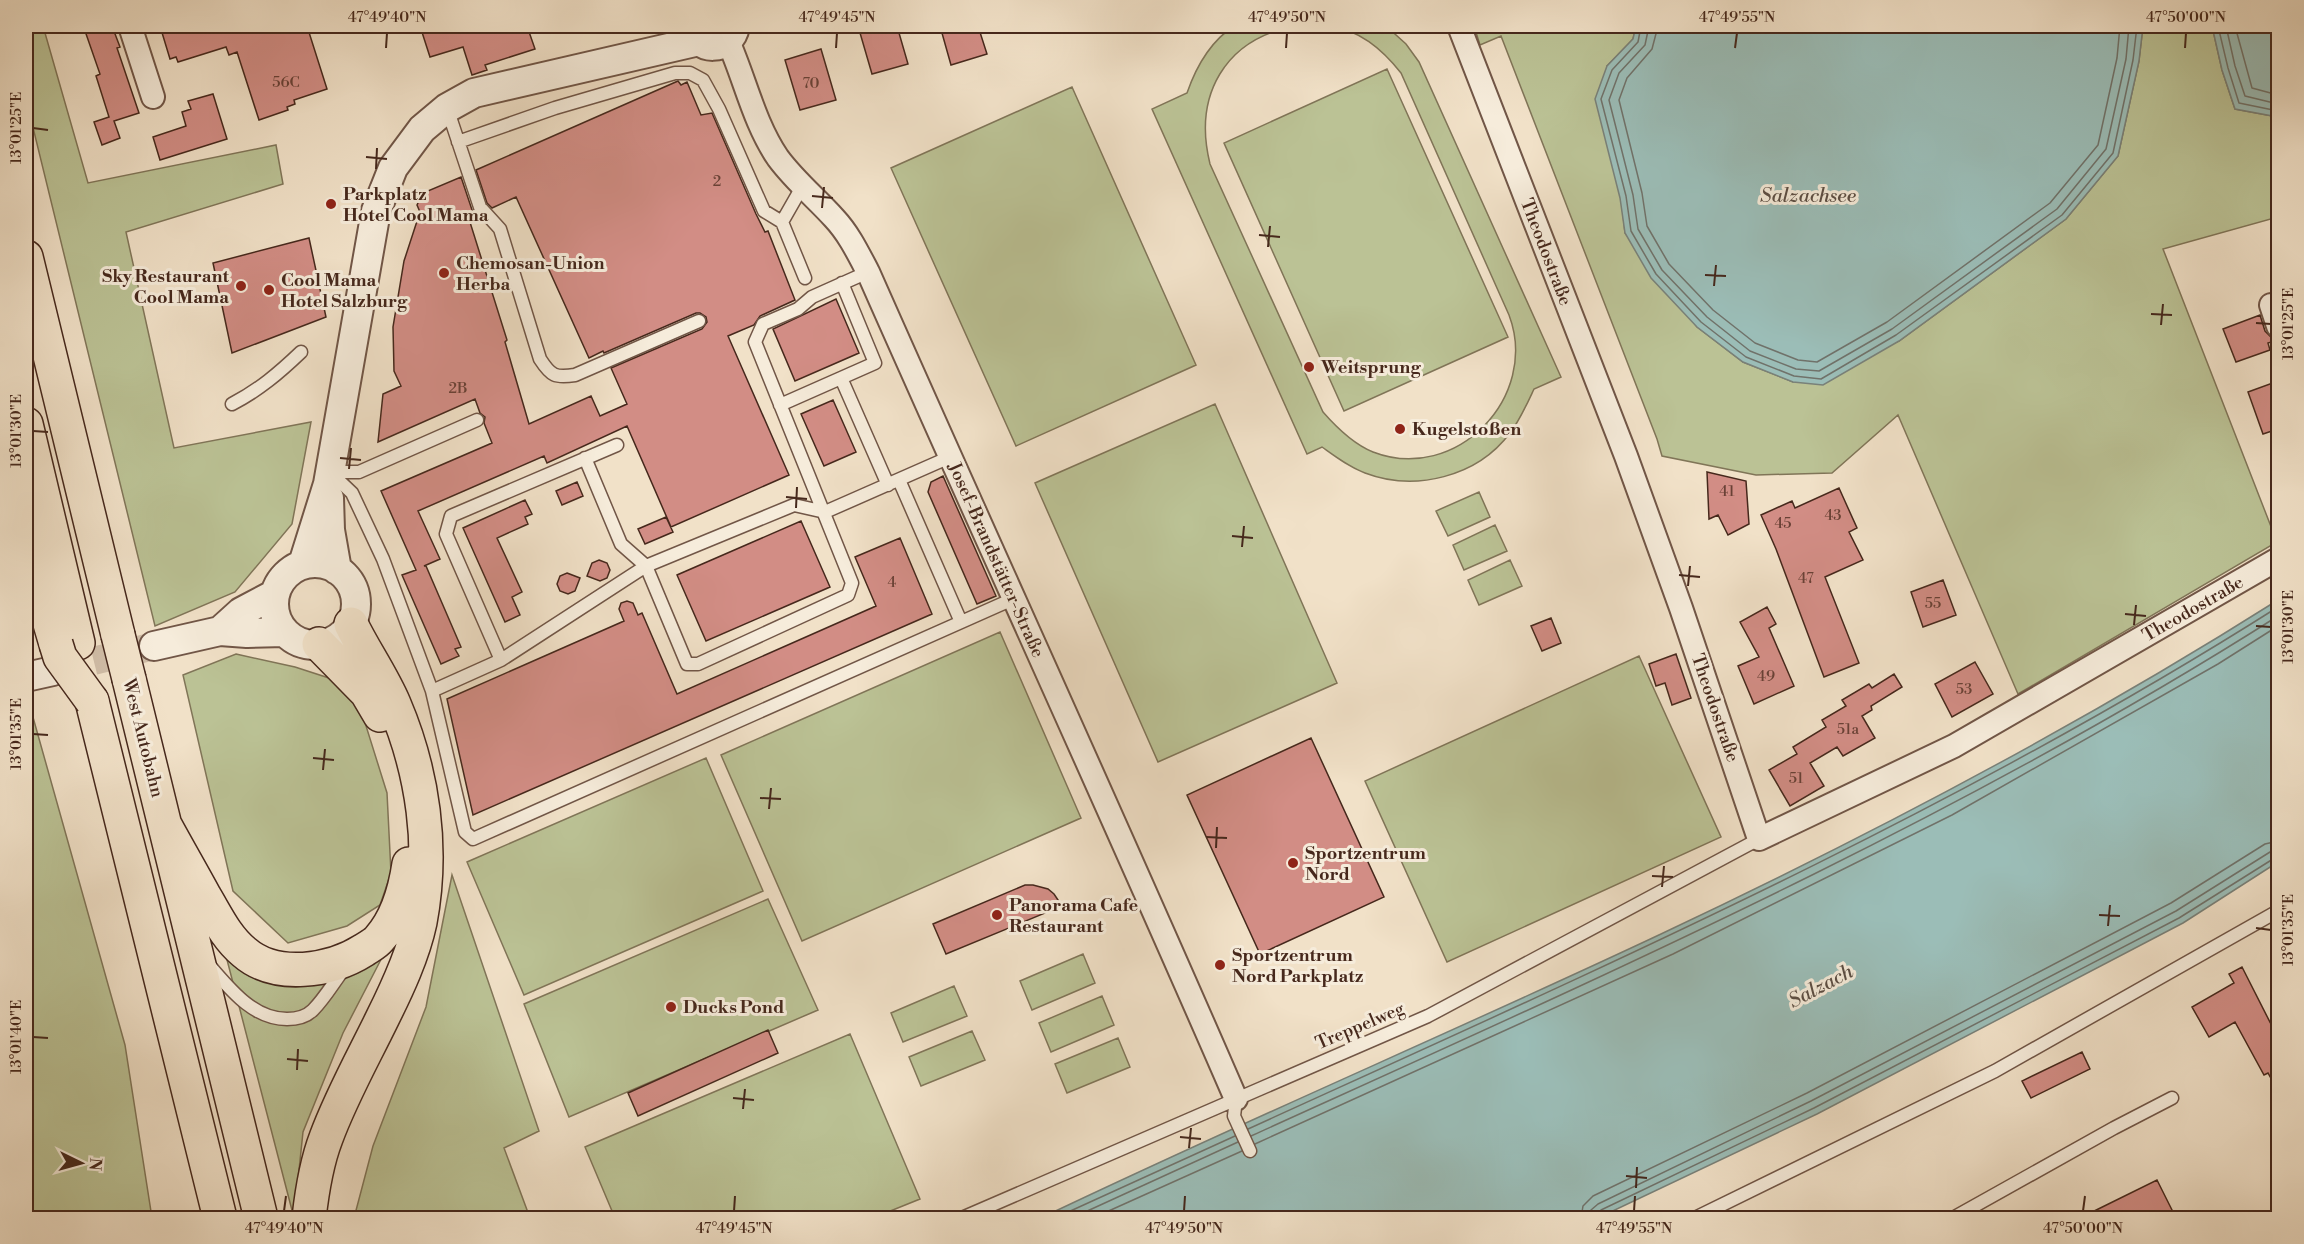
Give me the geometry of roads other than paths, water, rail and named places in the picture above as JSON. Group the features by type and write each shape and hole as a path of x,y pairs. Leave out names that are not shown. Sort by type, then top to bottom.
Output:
{"highway":[{"name":"West Autobahn","path":"26,257 261,1218"},
{"path":"26,424 62,652"},
{"path":"26,542 62,652 92,701 220,1218"},
{"path":"309,1218 316,1172 325,1139 398,987 419,923 427,851 425,818 412,748 393,701 351,624"},
{"path":"165,825 228,936 246,954 275,968 301,971 330,966 354,956 378,940 396,912 405,889 410,863 410,831 397,763 378,711 367,693 319,645"}],"street":[{"path":"130,26 153,97"},
{"name":"Theodostraße","path":"1459,26 1626,456 1760,839 1954,746 2278,559"},
{"path":"303,564 329,478 376,211 393,168 422,129 447,108 474,93 696,33 711,46 723,44 731,33"},
{"name":"Josef-Brandstätter-Straße","path":"731,33 760,126 777,157 802,187 835,218 854,243 868,272 1117,826 1236,1099"},
{"path":"329,478 330,530 337,570"},
{"path":"317,563 337,570 351,584 355,597 355,611 351,624 342,634 319,645 295,640 285,632 276,614 275,594 281,581 303,564 317,563"},
{"path":"220,632 241,612 275,594"},
{"path":"154,646 220,632 285,632"},
{"path":"26,676 62,652"}],"lane":[{"path":"458,142 555,108 675,73 690,73 703,80 764,211 782,222 805,278"},
{"path":"447,108 480,207 500,229 540,359 549,372 561,377 575,375 699,321"},
{"path":"782,222 802,187"},
{"path":"585,458 621,544 646,566 687,664 698,664 848,595 852,582 755,342 763,324 798,309 812,297 868,272"},
{"path":"780,405 875,363 842,283"},
{"path":"232,404 256,392 274,379 301,352"},
{"path":"841,378 961,622"},
{"path":"329,478 359,472 477,420"},
{"path":"501,660 446,534 452,516 617,445"},
{"path":"432,691 501,660 646,566 794,505 825,512 950,457"},
{"path":"329,478 352,493 382,559 432,691 465,832 473,839 1013,599"},
{"name":"Treppelweg","path":"962,1218 1428,1016 1760,839"},
{"path":"1695,1218 1995,1071 2278,911"},
{"path":"195,950 247,1005 258,1012 282,1019 303,1017 312,1010 354,956"},
{"path":"1953,1218 2172,1098"},
{"path":"1236,1099 1234,1116 1250,1151"}],"water":[{"name":"Salzachsee","path":"1636,26 2143,26 2139,61 2118,156 2066,219 1899,341 1823,385 1793,382 1743,362 1697,327 1651,278 1625,233 1620,198 1595,99 1607,66 1633,39"},
{"path":"2212,26 2278,26 2278,117 2235,109 2222,70"},
{"name":"Salzach","path":"2278,600 2278,862 2183,923 1817,1114 1598,1218 1041,1218 1584,970 1897,818 2128,691"}],"tunnel":[{"path":"53,671 154,646"}],"railway":[{"path":"2269,1218 2278,1212"}],"place":[{"name":"Parkplatz Hotel Cool Mama","path":"331,204"},
{"name":"Chemosan-Union Herba","path":"444,273"},
{"name":"Sky Restaurant Cool Mama","path":"241,286"},
{"name":"Cool Mama Hotel Salzburg","path":"269,290"},
{"name":"Weitsprung","path":"1309,367"},
{"name":"Kugelstoßen","path":"1400,429"},
{"name":"Sportzentrum Nord","path":"1293,863"},
{"name":"Panorama Cafe Restaurant","path":"997,915"},
{"name":"Sportzentrum Nord Parkplatz","path":"1220,965"},
{"name":"Ducks Pond","path":"671,1007"}]}
